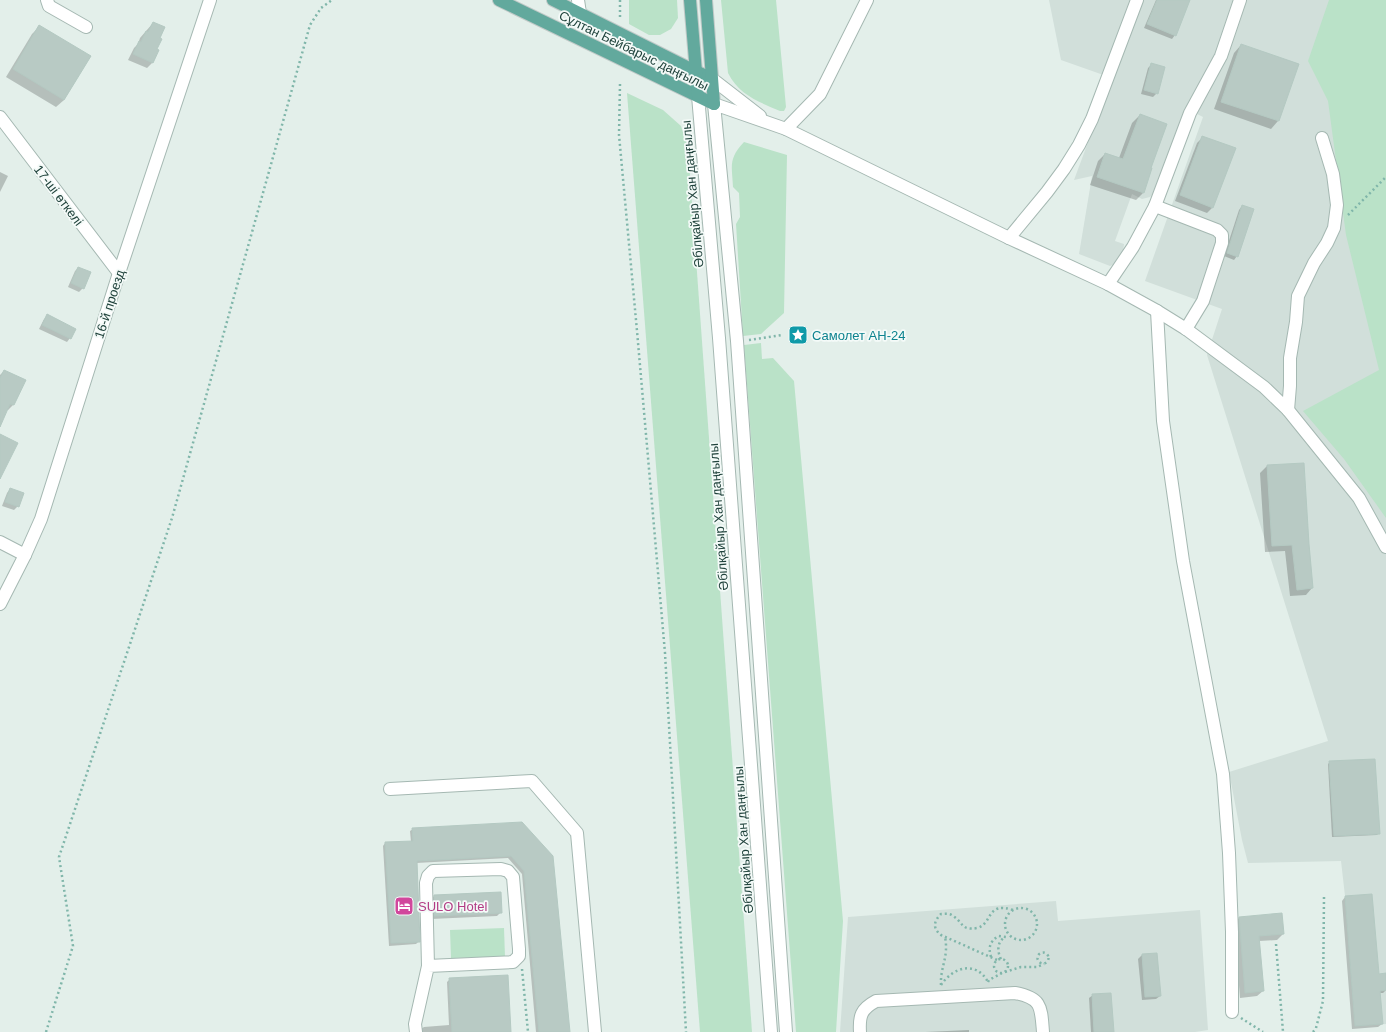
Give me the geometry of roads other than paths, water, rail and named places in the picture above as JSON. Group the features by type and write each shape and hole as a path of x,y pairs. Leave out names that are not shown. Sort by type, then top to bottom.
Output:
{"main road":[{"name":"Сұлтан Бейбарыс даңғылы","path":"499,0 620,60 714,104"},
{"name":"Сұлтан Бейбарыс даңғылы","path":"553,0 711,78"},
{"name":"Әбілқайыр Хан даңғылы","path":"690,0 698,96"},
{"path":"706,0 714,104"}],"street":[{"path":"47,0 49,6 86,27"},
{"name":"16-й проезд","path":"0,604 25,555 41,519 119,273 210,0"},
{"path":"578,0 580,14"},
{"path":"786,129 820,94 867,0"},
{"path":"1008,238 1048,192 1079,145 1092,119 1137,0"},
{"path":"1108,284 1133,248 1156,206 1190,113 1221,56 1240,0"},
{"path":"711,78 767,122"},
{"name":"Әбілқайыр Хан даңғылы","path":"698,96 718,330 771,1032"},
{"path":"786,1032 737,342 714,104 786,129 1008,238 1108,284 1186,329 1264,387 1288,410 1359,498 1386,547"},
{"name":"17-ші өткелі","path":"0,116 119,273"},
{"path":"1288,410 1290,358 1296,322 1298,296 1314,263 1327,243 1334,228 1337,205 1333,174 1322,138"},
{"path":"1156,206 1217,230 1222,235 1222,243 1203,301 1186,329"},
{"path":"1157,311 1164,422 1183,562 1223,774 1231,901 1232,1012"},
{"path":"0,542 25,555"},
{"path":"390,789 532,781 577,833 595,1032"},
{"path":"416,1032 415,1024 428,966 426,883 428,876 433,871 501,868 508,871 512,877 519,956 513,962 428,966"},
{"path":"860,1032 859,1022 861,1014 868,1005 876,1001 941,991 1015,994 1032,998 1038,1005 1042,1018 1043,1032"}],"place":[{"name":"Самолет АН-24","path":"798,335"},
{"name":"SULO Hotel","path":"404,906"}]}
